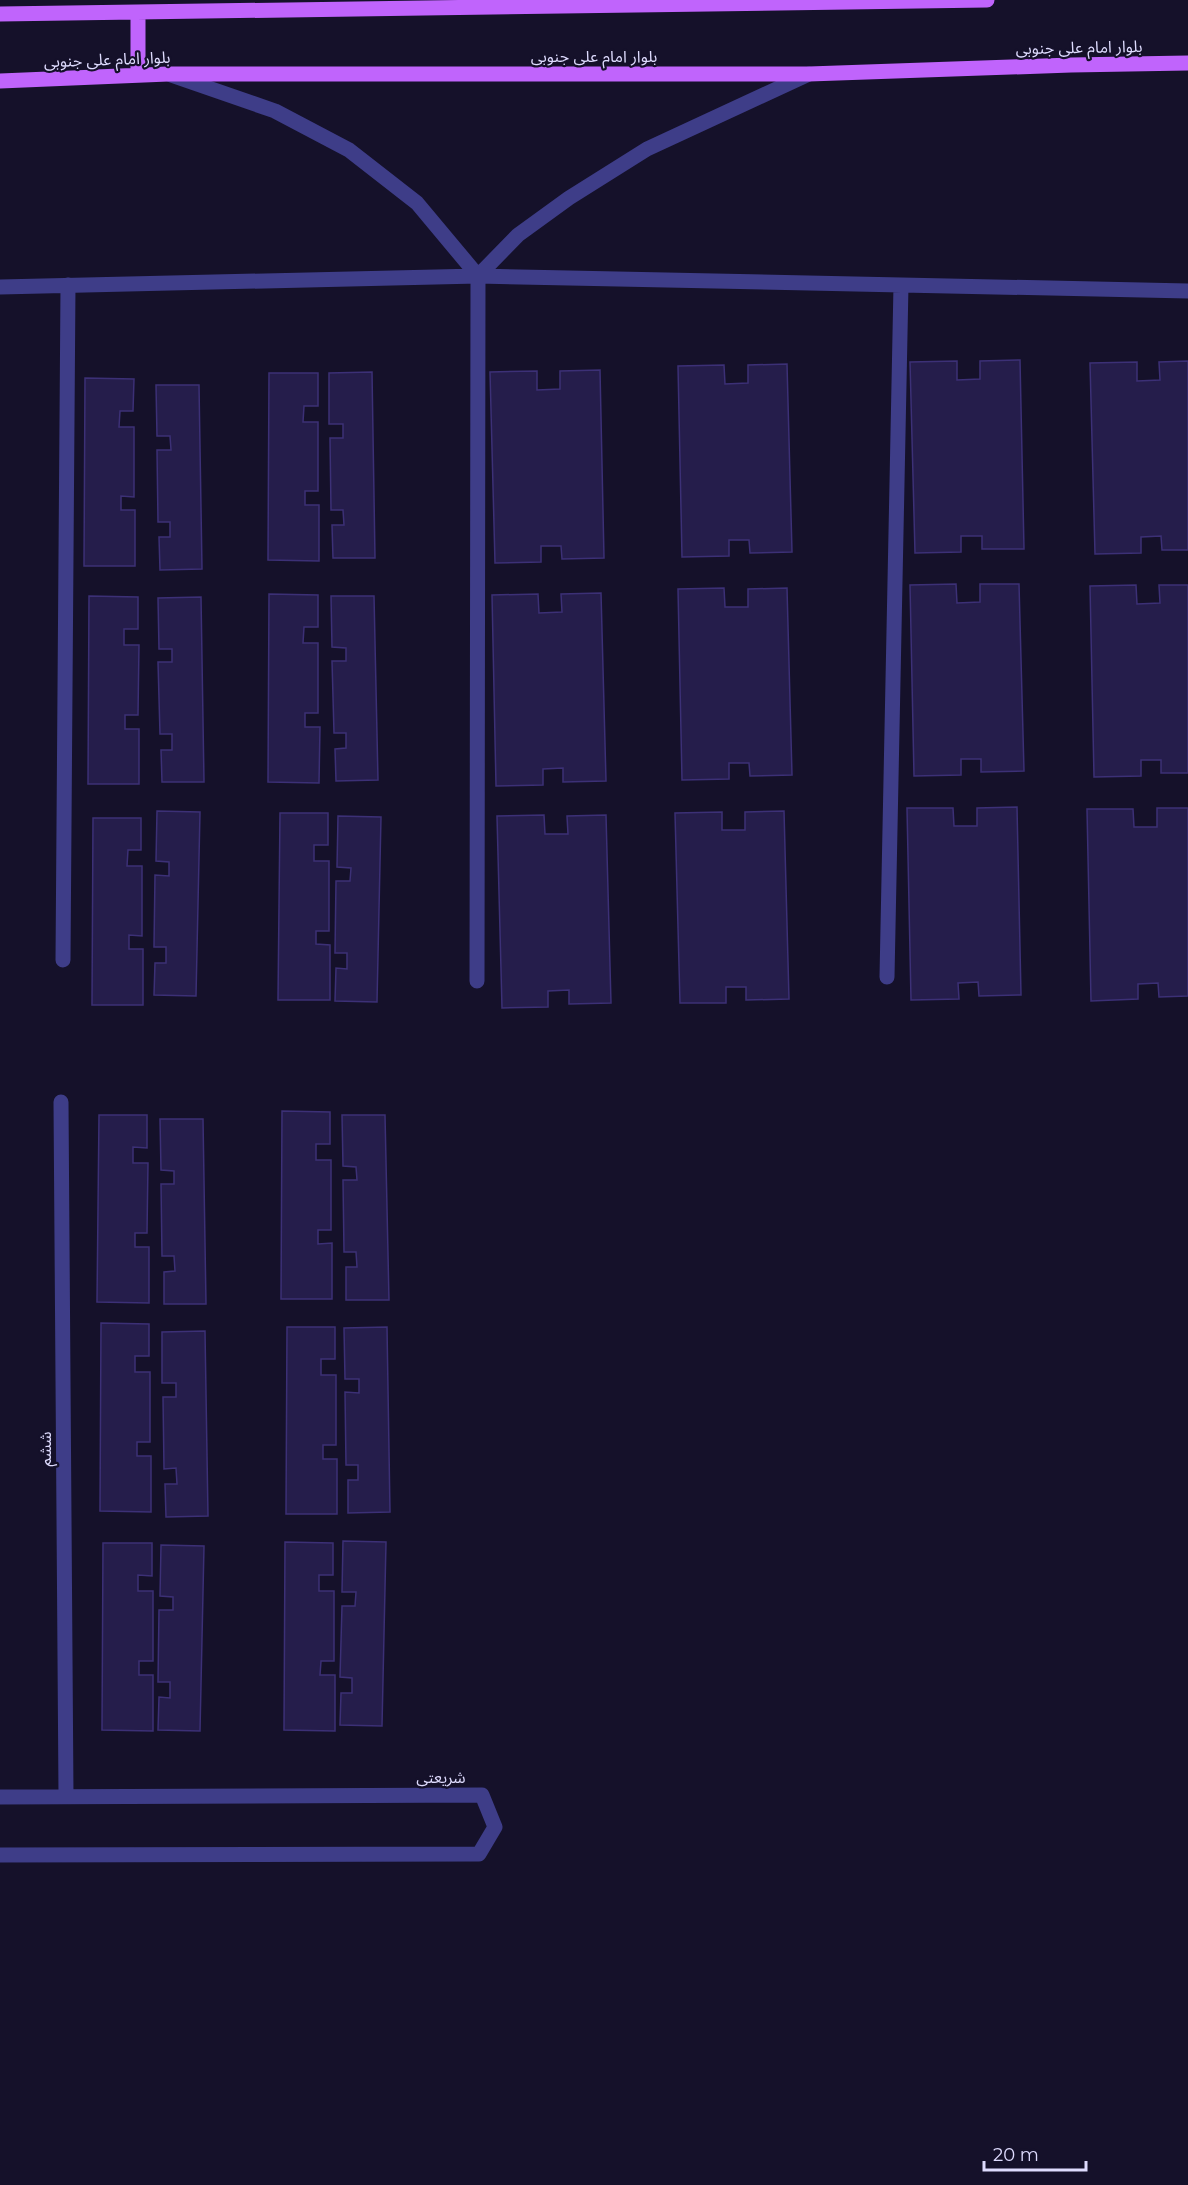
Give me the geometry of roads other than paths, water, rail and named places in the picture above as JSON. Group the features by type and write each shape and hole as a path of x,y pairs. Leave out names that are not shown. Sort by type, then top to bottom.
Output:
{"main road":[{"path":"0,14 987,0"},
{"path":"138,12 138,75"},
{"name":"بلوار امام علی جنوبی","path":"0,81 168,74 809,74 1188,63"}],"street":[{"path":"168,74 275,111 349,150 417,203 478,276 477,981"},
{"path":"478,276 518,234 569,198 647,149 809,74"},
{"path":"0,287 478,276 1188,291"},
{"path":"63,960 68,285"},
{"path":"887,977 901,285"},
{"name":"ششم","path":"61,1102 66,1796"},
{"name":"شریعتی","path":"0,1797 483,1795 495,1827 478,1854 0,1855"}]}
